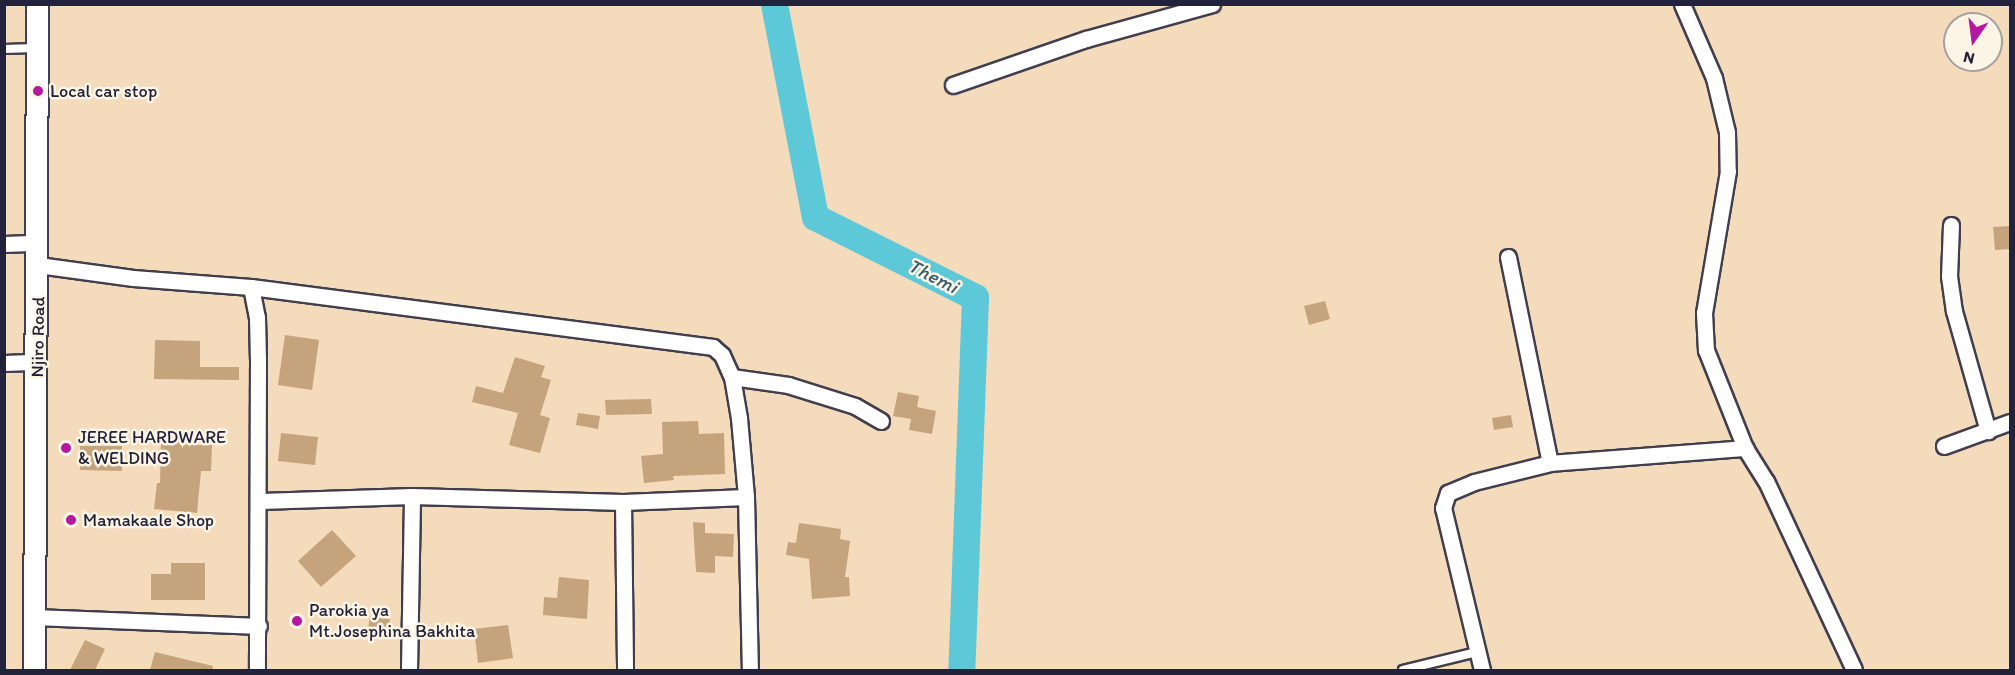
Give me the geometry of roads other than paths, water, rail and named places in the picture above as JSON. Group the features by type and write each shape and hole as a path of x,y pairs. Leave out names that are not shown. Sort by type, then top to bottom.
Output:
{"street":[{"name":"Njiro Road","path":"34,670 39,265 37,243 37,4"},
{"path":"953,85 1086,39 1212,4"},
{"path":"1682,4 1714,78 1727,132 1728,171 1704,330 1722,398 1745,448 1766,481 1854,670"},
{"path":"1951,225 1949,276 1954,311 1988,431"},
{"path":"4,244 37,243"},
{"path":"1509,257 1550,463"},
{"path":"39,265 134,278 251,287 701,344 722,355 732,377 746,497 750,670"},
{"path":"251,287 257,317 260,501 257,670"},
{"path":"4,363 37,362"},
{"path":"732,377 788,385 855,406 881,421"},
{"path":"1944,446 2010,423"},
{"path":"1482,670 1444,501 1448,493 1474,482 1550,463 1745,448"},
{"path":"260,501 412,496 624,502 746,497"},
{"path":"409,670 412,496"},
{"path":"624,502 625,670"},
{"path":"35,617 259,626"}],"lane":[{"path":"4,49 37,48"},
{"path":"1403,670 1477,652"}],"waterway":[{"name":"Themi","path":"774,4 815,217 975,297 961,670"}],"place":[{"name":"Local car stop","path":"38,91"},
{"name":"JEREE HARDWARE & WELDING","path":"66,448"},
{"name":"Mamakaale Shop","path":"71,520"},
{"name":"Parokia ya Mt.Josephina Bakhita","path":"297,621"}]}
